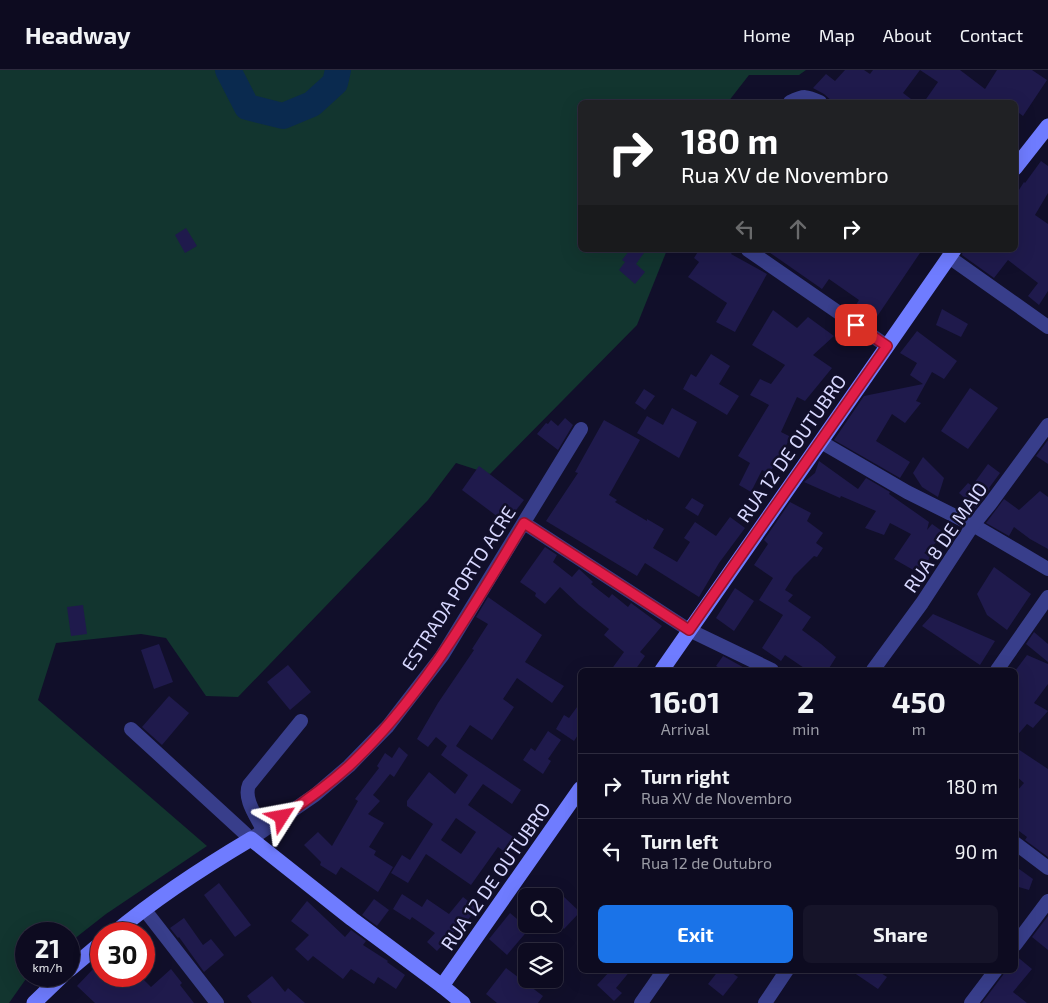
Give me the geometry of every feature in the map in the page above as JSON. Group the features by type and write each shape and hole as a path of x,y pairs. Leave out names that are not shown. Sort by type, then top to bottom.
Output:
{"street":[{"path":"794,100 808,96 816,100"},
{"path":"1018,164 1048,126"},
{"path":"751,252 887,346"},
{"path":"952,254 1048,327"},
{"name":"RUA 12 DE OUTUBRO","path":"663,668 952,254"},
{"name":"RUA 8 DE MAIO","path":"874,668 922,603 973,525 1048,425"},
{"name":"ESTRADA PORTO ACRE","path":"127,922 144,908 210,863 257,835 315,795 349,766 388,726 442,656 581,430"},
{"path":"821,442 907,492 973,525 1048,570"},
{"path":"524,523 689,630 768,668"},
{"path":"998,668 1047,600"},
{"path":"257,835 247,790 249,785 301,721"},
{"path":"131,729 257,835 352,919 463,1003"},
{"name":"RUA 12 DE OUTUBRO","path":"442,986 578,792"},
{"path":"1018,845 1048,868"},
{"path":"1018,941 1048,901"},
{"path":"144,908 217,1003"},
{"path":"80,961 90,952"},
{"path":"641,1003 662,973"},
{"path":"764,1003 785,973"},
{"path":"971,1003 994,973"},
{"path":"34,1003 51,987"}],"green space":[{"path":"0,70 806,70 799,75 749,75 730,100 578,100 578,252 666,252 637,325 490,474 456,463 428,500 238,697 206,696 166,638 141,634 56,643 38,700 207,846 96,922 90,922 90,927 80,934 80,922 15,922 15,987 20,987 9,1003 0,1003"}],"building":[{"path":"845,70 864,70 870,74 873,70 920,70 903,93 912,100 831,100 813,88 826,74 835,81"},
{"path":"920,70 960,70 985,89 997,70 1032,70 1047,80 1023,116 1018,112 1018,100 925,100 938,82"},
{"path":"1041,161 1048,166 1048,193 1035,215 1048,224 1048,291 1039,305 1028,296 1038,283 1008,260 994,278 962,255 963,252 1018,252 1018,191"},
{"path":"186,228 197,246 185,253 175,235"},
{"path":"628,252 645,252 636,264 645,272 635,284 619,270 625,262 622,260"},
{"path":"698,252 732,252 731,254 767,274 735,332 716,322 727,303 688,277 699,262 694,258"},
{"path":"769,252 921,252 874,321 854,308 859,300 829,279 822,289"},
{"path":"942,309 968,324 961,337 936,325"},
{"path":"773,310 797,328 808,317 834,336 813,355 832,368 805,401 797,397 781,432 791,437 769,474 762,470 751,492 739,485 750,463 738,456 769,405 750,395 760,379 771,384 785,365 752,345"},
{"path":"917,331 957,361 944,379 932,372 916,401 921,403 905,423 892,414 876,441 910,462 900,478 834,440 864,396 923,384 910,375 917,363 900,353"},
{"path":"711,354 730,366 719,384 739,396 727,415 683,389 691,374 696,377"},
{"path":"970,388 998,408 968,449 941,431"},
{"path":"644,389 655,396 645,410 635,403"},
{"path":"672,408 697,422 679,458 637,433 647,416 663,425"},
{"path":"565,418 573,425 558,450 537,434 551,420 558,426"},
{"path":"604,420 640,440 609,495 617,500 615,502 664,529 653,548 677,562 690,542 684,538 695,522 716,536 730,517 745,528 719,563 699,597 645,563 637,576 546,521 578,473 575,472"},
{"path":"1048,440 1048,464 1036,456"},
{"path":"923,457 944,478 938,497 922,487 913,473"},
{"path":"819,461 858,489 866,478 890,492 889,494 929,522 927,530 932,524 946,534 924,553 930,556 922,575 894,559 911,534 890,523 884,535 865,528 876,511 804,482 815,473"},
{"path":"988,464 1000,473 976,508 959,493 968,483 972,486"},
{"path":"479,466 524,500 506,523 462,490"},
{"path":"1040,491 1048,497 1048,549 1014,527 1009,536 986,523 1004,499 1019,510"},
{"path":"692,498 704,505 698,516 685,508"},
{"path":"790,502 811,513 807,521 823,533 816,543 823,548 817,557 814,556 794,576 785,590 793,595 788,601 811,617 802,630 836,657 829,668 804,668 785,655 781,661 762,648 783,615 759,600 773,578 754,565 768,544 764,540"},
{"path":"545,547 557,555 553,562 572,577 579,569 593,582 591,584 609,598 612,594 628,607 631,603 662,626 640,652 645,656 636,668 612,668 624,652 604,635 609,629 560,587 545,604 535,596 536,593 520,582"},
{"path":"994,567 1031,594 1007,630 987,615 977,594"},
{"path":"735,588 754,601 734,631 716,618"},
{"path":"488,597 542,635 525,662 564,686 552,703 517,678 503,699 514,707 492,740 470,725 456,746 521,790 512,804 483,784 468,805 516,839 506,853 498,847 471,885 426,854 408,883 391,873 402,855 410,860 433,824 407,806 407,801 429,772 455,794 468,775 441,755 447,746 436,737 428,747 417,739 438,703 474,650 472,649 488,624 476,617","holes":["456,818 476,832 461,854 441,840"]},
{"path":"83,605 87,634 71,636 67,607"},
{"path":"933,614 995,641 980,665 922,626"},
{"path":"1034,632 1048,644 1048,662 1026,644"},
{"path":"159,644 173,682 154,689 141,650"},
{"path":"1027,655 1048,664 1048,684 1034,703 1048,711 1033,728 1027,724 1018,734 1018,668"},
{"path":"723,656 744,668 720,668 716,666"},
{"path":"288,665 311,692 290,710 267,682"},
{"path":"169,696 189,713 162,745 142,727"},
{"path":"578,706 578,735 574,741 556,729 564,715 569,718"},
{"path":"548,731 561,740 548,759 551,761 543,774 523,760 531,748 535,751"},
{"path":"399,747 408,755 394,777 390,774 373,795 380,801 368,814 384,823 369,847 376,851 374,855 393,867 378,892 341,867 336,875 320,865 321,862 304,845 318,832 332,846 358,801 355,799 379,768 377,766 385,753 392,758"},
{"path":"1018,749 1048,769 1048,857 1025,840 1027,837 1018,830 1018,790 1024,783 1018,778"},
{"path":"1018,868 1033,879 1029,890 1018,887"},
{"path":"219,883 251,925 235,937 204,895"},
{"path":"402,894 422,907 427,899 449,914 463,897 477,908 463,926 461,924 437,951 427,942 435,933 412,917 410,920 393,909"},
{"path":"563,896 578,910 578,914 564,929"},
{"path":"374,899 389,910 377,926 362,915"},
{"path":"307,901 345,937 351,930 366,941 363,945 388,961 405,975 396,989 378,977 374,984 351,969 343,979 313,956 308,961 295,949 309,935 291,921"},
{"path":"510,913 518,920 518,933 526,933 507,955 489,939"},
{"path":"1048,916 1048,950 1032,937"},
{"path":"184,918 203,945 211,939 224,955 204,972 179,937 170,928"},
{"path":"1018,957 1032,969 1013,992 1027,1003 982,1003 1004,973 1018,973"},
{"path":"506,968 518,977 518,988 532,988 543,996 538,1003 497,1003 486,994"},
{"path":"171,969 182,983 180,985 194,1003 95,1003 78,987 80,987 80,983 90,972 90,987 155,987 155,983"},
{"path":"608,973 628,973 616,988 622,993 614,1001 597,985"},
{"path":"717,973 732,973 738,977 723,996 708,984"},
{"path":"854,973 881,973 887,977 878,989"},
{"path":"272,976 285,992 288,988 305,1003 252,1003 247,996"}],"waterway":[{"path":"228,70 247,107 283,116 312,104 335,83 338,70"}],"route":[{"path":"282,817 315,795 349,766 388,726 442,656 524,523 689,630 887,346 856,325"}]}
